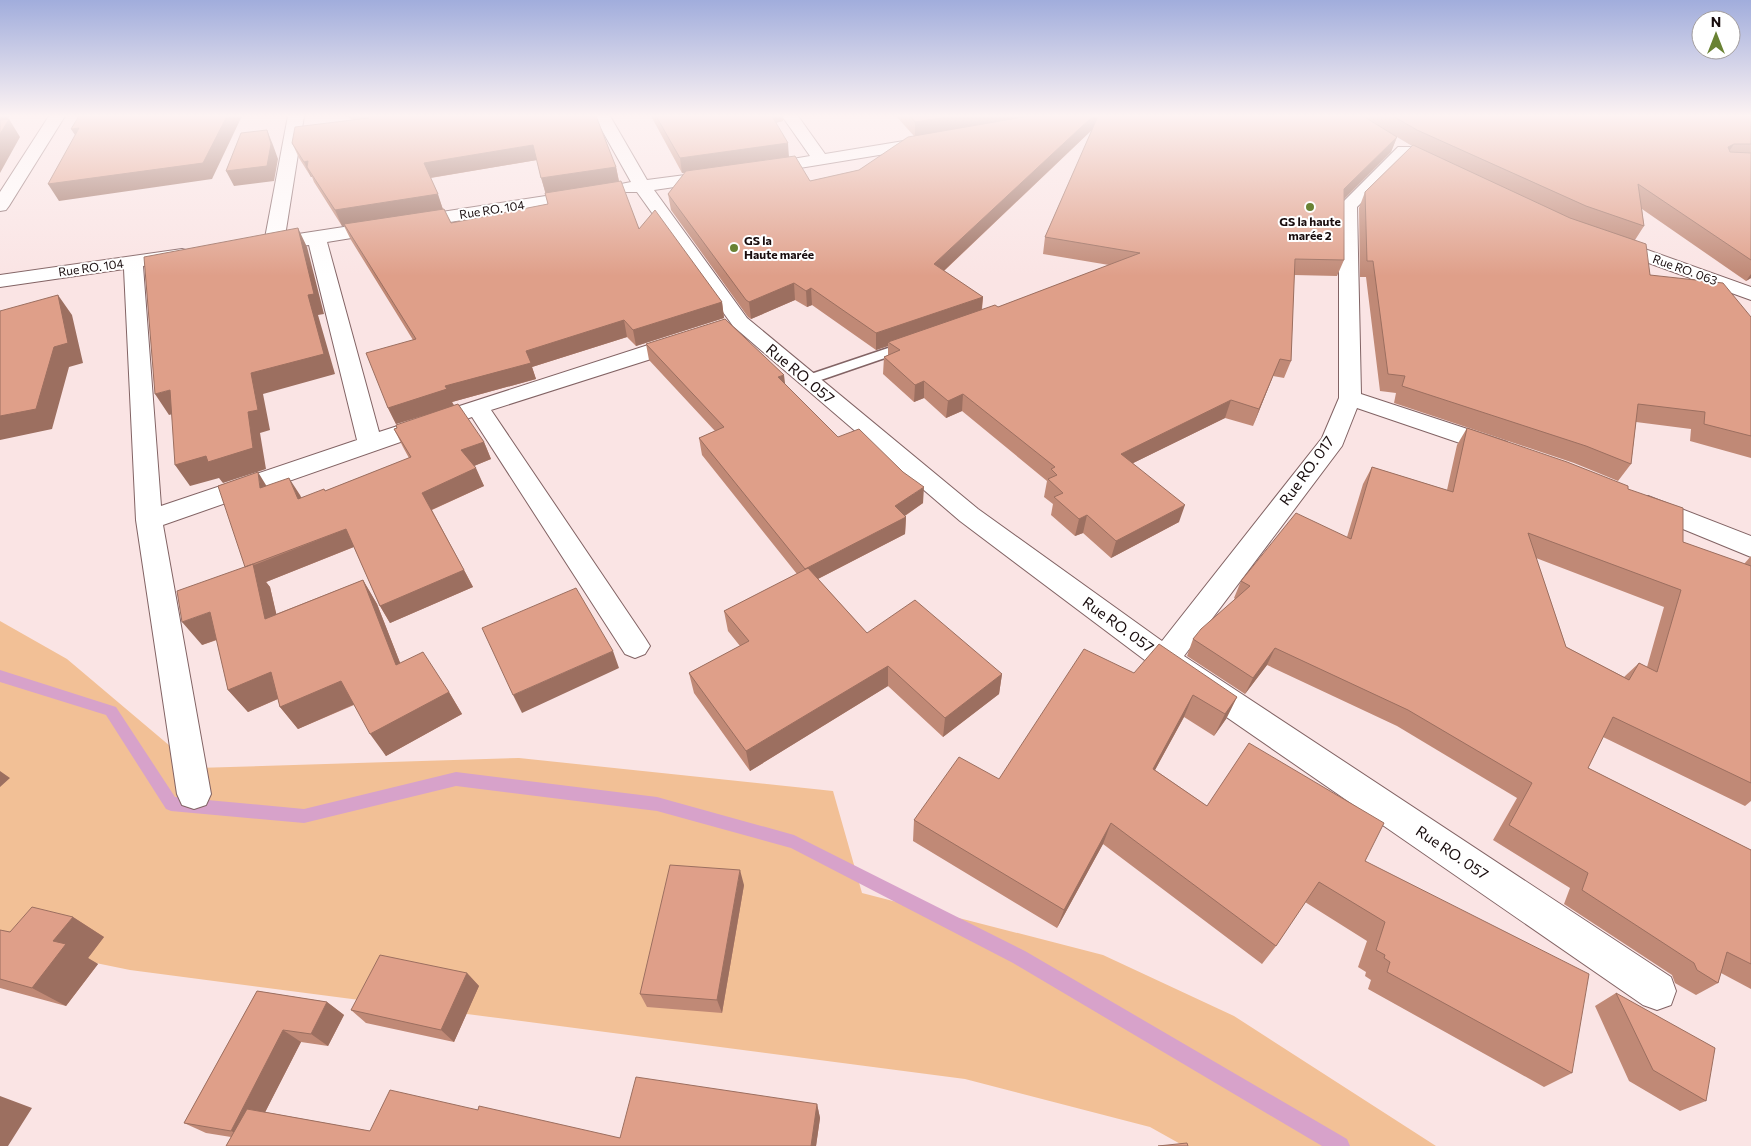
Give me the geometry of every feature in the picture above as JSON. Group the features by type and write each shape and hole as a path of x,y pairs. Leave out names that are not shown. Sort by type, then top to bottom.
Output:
{"street":[{"path":"0,206 23,169"},
{"path":"274,243 287,169"},
{"name":"Rue RO. 057","path":"633,169 721,328 807,380 969,515 1165,659 1657,991"},
{"name":"Rue RO. 104","path":"246,246 316,238 642,186 760,169"},
{"name":"Rue RO. 017","path":"1165,659 1333,440 1350,398 1348,206 1385,169"},
{"path":"316,238 370,444"},
{"name":"Rue RO. 063","path":"1596,238 1751,294"},
{"name":"Rue RO. 104","path":"0,281 199,253"},
{"path":"133,262 149,520 194,794"},
{"path":"149,520 477,407 721,328"},
{"path":"1350,398 1518,455"},
{"path":"477,407 635,646"},
{"path":"1626,496 1751,546"}],"lane":[{"path":"807,380 919,341"}],"shaded area":[{"path":"0,621 67,659 196,768 519,758 833,791 862,893 1103,955 1234,1016 1436,1146 1184,1146 1150,1127 965,1079 130,970 86,961 0,930"}],"building":[{"path":"56,169 155,169 48,184"},
{"path":"309,169 427,169 438,194 335,210"},
{"path":"539,169 599,169 541,178"},
{"path":"697,169 803,169 810,181 859,170 1036,169 934,264 983,297 876,333 811,288 806,291 794,283 749,302 668,194 686,171"},
{"path":"1075,169 1364,169 1344,189 1344,260 1295,259 1291,361 1280,359 1259,409 1231,400 1121,454 1185,505 1116,541 1087,515 1079,519 1054,497 1063,493 1048,479 1057,475 1051,469 1055,467 963,394 948,401 924,381 915,385 884,357 900,350 888,342 995,305 998,307 1140,253 1045,237"},
{"path":"1388,169 1466,169 1570,218 1646,244 1650,275 1723,283 1751,317 1751,436 1704,424 1705,412 1638,404 1631,464 1586,446 1402,386 1405,376 1388,374 1373,261 1367,261 1365,192"},
{"path":"1505,169 1751,169 1751,260 1638,184 1644,226 1586,206"},
{"path":"621,181 639,229 655,210 722,302 633,330 624,320 526,351 531,363 445,386 447,389 388,408 366,353 416,339 344,224 444,209 451,223 548,204 545,193"},
{"path":"298,228 314,294 308,295 324,354 251,373 258,410 248,412 253,448 208,462 206,456 175,465 170,390 155,394 144,257"},
{"path":"58,295 68,343 54,347 36,409 0,416 0,311"},
{"path":"725,319 784,375 778,377 838,437 859,429 903,472 924,487 895,506 906,517 805,569 699,438 724,427 646,344"},
{"path":"458,404 484,442 461,450 476,468 422,493 464,570 380,606 346,529 245,567 218,486 258,472 260,488 289,478 298,499 324,489 325,491 411,457 394,429 397,428 396,425"},
{"path":"1467,428 1567,462 1628,486 1628,489 1683,508 1683,542 1751,566 1751,783 1613,717 1588,768 1751,850 1751,964 1727,952 1718,983 1697,970 1694,963 1582,890 1588,873 1509,825 1532,783 1408,710 1275,648 1253,678 1193,639 1201,629 1250,586 1241,581 1296,513 1351,539 1372,467 1453,492","holes":["1528,533 1681,590 1657,672 1639,663 1629,680 1566,647"]},
{"path":"253,564 265,619 363,580 396,665 423,652 449,692 370,734 341,681 280,707 271,672 228,690 210,612 182,622 177,591"},
{"path":"808,568 867,633 915,600 1002,674 945,718 888,666 746,751 689,673 749,641 724,611"},
{"path":"576,588 613,651 513,695 482,628"},
{"path":"1159,644 1237,697 1225,714 1193,695 1153,769 1207,806 1249,743 1384,823 1365,861 1589,974 1572,1073 1387,972 1390,962 1384,958 1385,955 1376,950 1385,922 1319,882 1276,946 1111,823 1064,910 914,820 959,757 999,779 1084,649 1134,673"},
{"path":"670,865 740,870 717,1000 640,994"},
{"path":"32,907 73,917 53,941 66,944 32,988 0,979 0,930 10,932"},
{"path":"380,955 467,973 441,1030 351,1010"},
{"path":"257,991 327,1002 311,1034 283,1030 231,1131 184,1123"},
{"path":"1616,993 1715,1048 1706,1101 1653,1070"},
{"path":"636,1077 817,1104 811,1146 226,1146 247,1109 370,1131 390,1090 478,1110 479,1106 620,1138"},
{"path":"1187,1143 1188,1146 1158,1146"}],"waterway":[{"path":"0,676 111,711 171,804 304,816 456,779 657,804 794,842 1019,957 1340,1146"}],"place":[{"name":"GS la haute marée 2","path":"1310,207"},
{"name":"GS la Haute marée","path":"734,248"}]}
